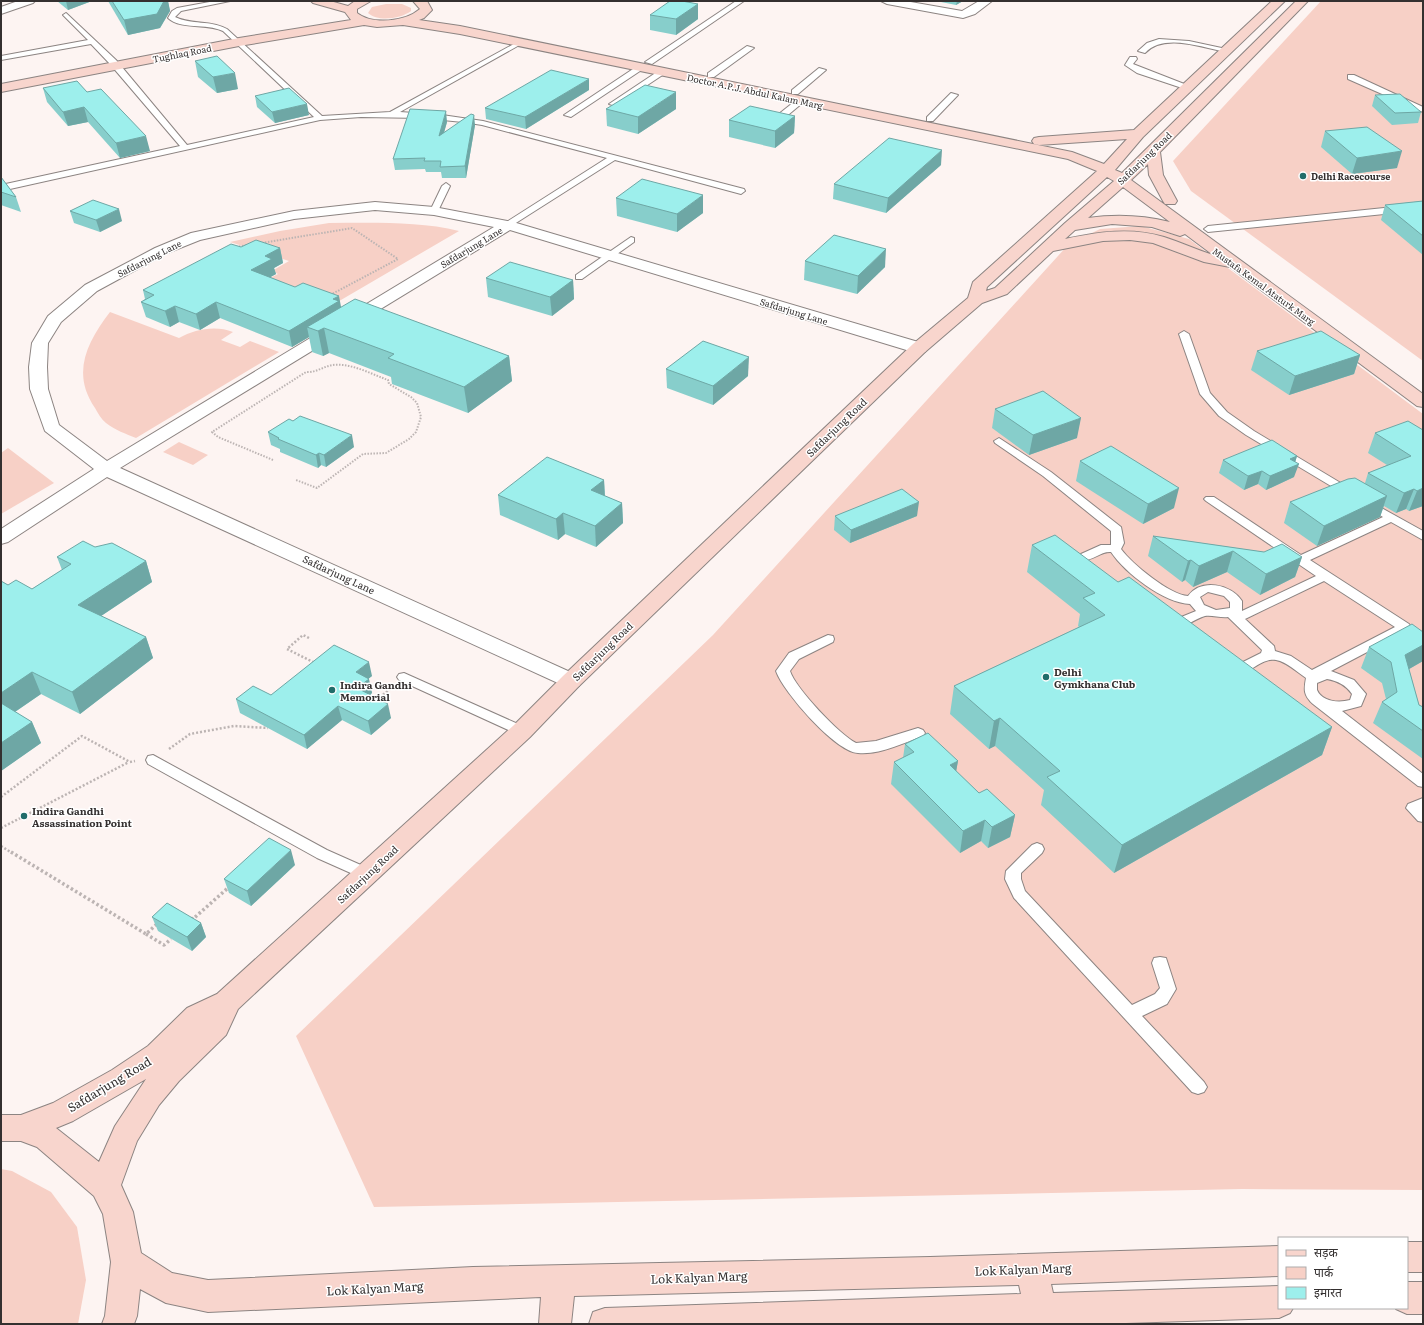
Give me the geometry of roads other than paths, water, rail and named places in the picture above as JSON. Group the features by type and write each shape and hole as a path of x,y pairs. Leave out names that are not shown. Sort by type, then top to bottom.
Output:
{"main road":[{"path":"317,1 351,12 355,18 365,22 386,23 416,17 426,4"},
{"path":"351,12 365,1"},
{"name":"Safdarjung Road","path":"976,300 979,285 1083,179 1110,166 1138,134 1279,1"},
{"name":"Safdarjung Road","path":"11,1128 63,1112 122,1079 158,1055 198,1016 227,1002 522,731 571,681 919,348 976,300 1001,291 1070,226 1128,175 1302,1"},
{"name":"Doctor A.P.J. Abdul Kalam Marg","path":"426,4 451,21 646,65 663,72 930,119 1001,137"},
{"name":"Tughlaq Road","path":"1,88 237,40 351,12"},
{"name":"Doctor A.P.J. Abdul Kalam Marg","path":"402,21 460,30 646,65 711,75 798,96 1042,146 1110,166"},
{"name":"Tughlaq Road","path":"237,40 365,22"},
{"name":"Tughlaq Road","path":"1,84 114,64"},
{"path":"1042,146 1138,134"},
{"path":"1042,146 1083,179"},
{"path":"1152,151 1156,175 1170,201"},
{"name":"Mustafa Kemal Ataturk Marg","path":"1110,166 1128,175 1170,201 1205,234 1233,264 1423,402"},
{"name":"Mustafa Kemal Ataturk Marg","path":"1128,175 1135,190 1205,234 1423,384"},
{"path":"1070,226 1091,221 1128,218 1147,220 1205,234"},
{"path":"1049,247 1092,237 1114,235 1138,236 1158,240 1200,257 1233,264"},
{"name":"Safdarjung Road","path":"105,1186 125,1135 149,1096 169,1072 216,1027 227,1002"},
{"path":"11,1128 47,1138 105,1186 118,1212 127,1262 121,1316 118,1324"},
{"path":"1408,1257 1423,1257"},
{"name":"Lok Kalyan Marg","path":"127,1262 166,1287 208,1296 473,1283 1032,1269 1278,1261"},
{"path":"1032,1269 1040,1310"},
{"path":"555,1324 559,1281"},
{"path":"1408,1298 1423,1298"},
{"path":"605,1324 1278,1302"}],"street":[{"path":"1,11 29,1"},
{"path":"887,1 963,15 986,1"},
{"name":"Safdarjung Lane","path":"571,681 106,469 51,427 39,389 38,367 40,343 54,319 91,288 160,251 196,236 241,225 294,215 375,206 434,211 508,225 919,348"},
{"name":"Safdarjung Lane","path":"1,538 106,469 508,225"}],"lane":[{"path":"165,6 179,9 226,1"},
{"path":"568,115 741,1"},
{"path":"179,9 172,15 171,18 174,20 211,24 225,30 320,118"},
{"path":"66,15 114,64 185,147"},
{"path":"1142,51 1152,43 1161,41 1227,50"},
{"path":"1,58 91,42"},
{"path":"392,114 521,42"},
{"path":"711,75 750,48"},
{"path":"1132,59 1129,65 1140,71 1188,87"},
{"path":"773,123 822,70"},
{"path":"613,104 663,72"},
{"path":"1351,77 1423,110"},
{"path":"930,119 954,96"},
{"path":"1,188 320,118 392,114 453,117 483,123 741,191"},
{"name":"Safdarjung Lane","path":"508,225 613,158"},
{"path":"434,211 446,186"},
{"path":"1205,234 1423,207"},
{"path":"580,277 631,240"},
{"path":"1184,334 1205,394 1223,414 1250,433 1423,536"},
{"path":"999,441 1047,474 1117,530 1118,544 1115,549"},
{"path":"1210,499 1325,576 1405,627 1417,631"},
{"path":"1300,560 1392,518"},
{"path":"1085,557 1105,548 1115,549"},
{"path":"1115,549 1117,554 1122,559 1169,595 1179,599 1193,600"},
{"path":"1193,600 1199,609 1205,612 1219,615 1234,615 1325,576"},
{"path":"1193,600 1196,592 1201,590 1207,588 1221,590 1228,593 1236,601 1236,610 1234,615"},
{"path":"1173,625 1205,612"},
{"path":"1234,615 1264,642 1269,649 1267,656"},
{"path":"1405,627 1313,677 1310,692 1423,782"},
{"path":"828,639 794,656 783,671 786,680 796,693 841,740 852,748 868,748 918,733"},
{"path":"1234,672 1267,656 1280,656 1313,677 1327,675 1343,679 1356,688 1359,694 1356,704 1350,706 1334,707 1320,701"},
{"path":"404,677 522,731"},
{"path":"154,760 322,854 367,874"},
{"path":"1423,803 1412,808 1423,817"},
{"path":"1037,849 1013,871 1013,879 1018,894 1198,1087"},
{"path":"1130,1014 1161,999 1168,989 1160,963"}],"place":[{"name":"Delhi Racecourse","path":"1303,176"},
{"name":"Delhi Gymkhana Club","path":"1046,677"},
{"name":"Indira Gandhi Memorial","path":"332,690"},
{"name":"Indira Gandhi Assassination Point","path":"24,816"}]}
